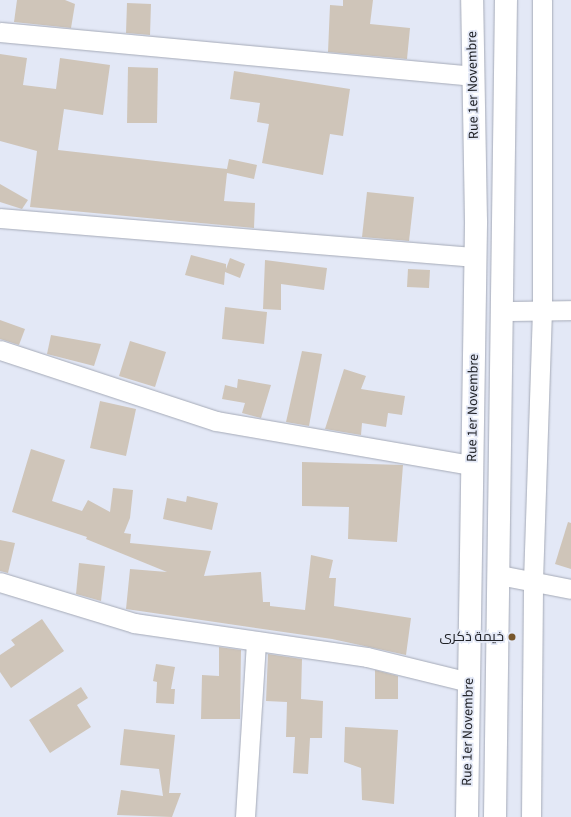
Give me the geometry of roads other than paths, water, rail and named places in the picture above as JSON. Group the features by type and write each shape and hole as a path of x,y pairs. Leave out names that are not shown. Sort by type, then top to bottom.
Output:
{"main road":[{"name":"Rue 1er Novembre","path":"466,817 475,257 472,0"},
{"path":"495,817 506,0"}],"street":[{"path":"531,817 533,581 542,310 542,0"},
{"path":"0,32 473,76"},
{"path":"0,218 475,257"},
{"path":"502,311 571,310"},
{"path":"0,350 216,421 472,465"},
{"path":"499,575 571,589"},
{"path":"0,582 134,623 367,657 469,682"},
{"path":"245,817 256,641"}],"place":[{"name":"خيمة ذكرى","path":"512,637"}]}
